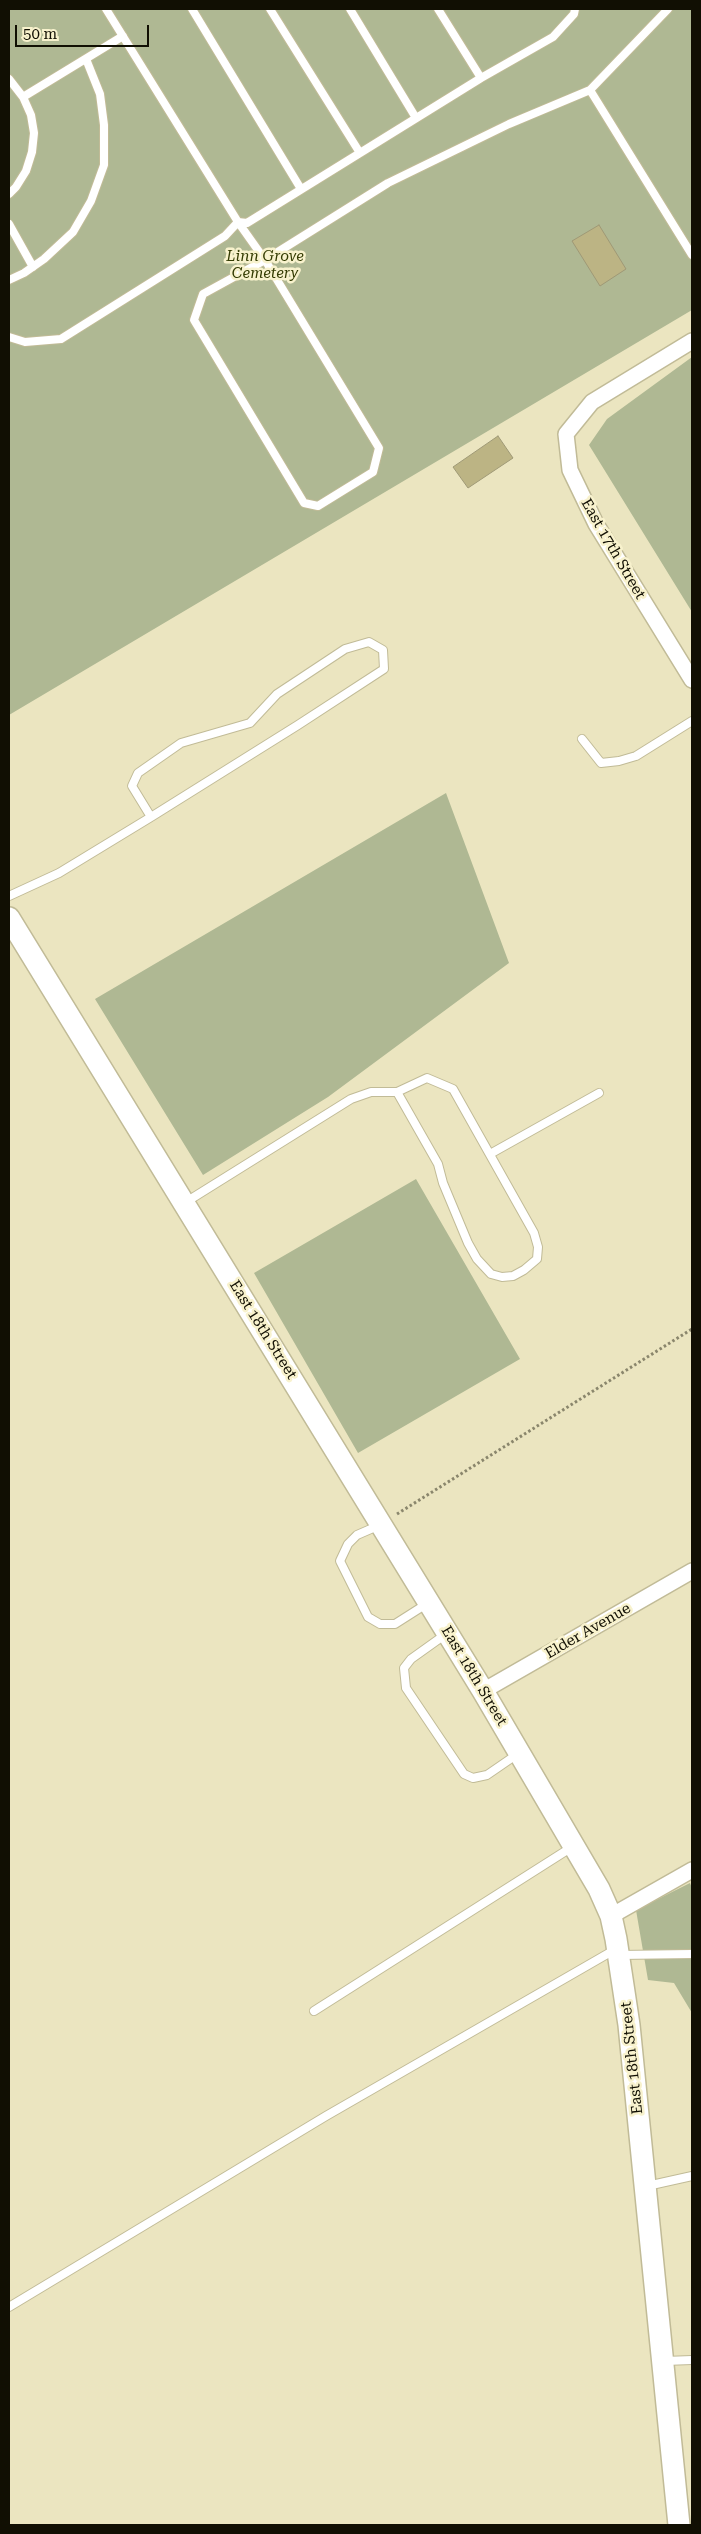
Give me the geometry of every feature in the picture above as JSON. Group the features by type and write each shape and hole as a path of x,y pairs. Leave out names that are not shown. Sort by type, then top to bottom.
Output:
{"street":[{"name":"East 17th Street","path":"692,341 592,402 566,434 570,470 596,524 692,680"},
{"name":"East 18th Street","path":"9,918 483,1691 598,1889 611,1916 619,1952 629,2025 681,2518"},
{"name":"Elder Avenue","path":"483,1691 692,1571"},
{"path":"611,1916 692,1870"}],"lane":[{"path":"106,9 238,222 265,260 379,448 373,472 318,506 304,503 194,320 203,294 265,260 388,183 509,124 590,90 668,9"},
{"path":"192,9 302,190"},
{"path":"270,9 360,153"},
{"path":"350,9 416,118"},
{"path":"438,9 481,78"},
{"path":"238,222 247,223 481,78 553,37 574,14 575,9"},
{"path":"23,97 123,36"},
{"path":"9,280 33,267 60,246 73,232 91,201 104,165 104,125 100,94 86,59"},
{"path":"9,79 23,97 31,115 34,134 32,152 26,171 9,194"},
{"path":"590,90 692,255"},
{"path":"9,337 25,342 62,339 225,236 238,222"},
{"path":"9,224 33,267"},
{"path":"9,896 59,873 151,817 384,669 383,650 369,642 345,649 277,694 250,723 181,743 138,773 132,786 151,817"},
{"path":"582,739 601,763 619,761 636,756 692,721"},
{"path":"185,1204 350,1099 370,1092 397,1092 427,1078 453,1089 534,1233 538,1247 536,1259 524,1270 513,1276 502,1277 491,1274 477,1258 468,1242 443,1183 438,1164 397,1092"},
{"path":"490,1154 599,1093"},
{"path":"382,1524 357,1535 348,1544 340,1561 368,1617 380,1624 395,1624 429,1602"},
{"path":"448,1633 411,1659 404,1668 406,1688 464,1774 473,1778 487,1775 519,1753"},
{"path":"314,2011 573,1846"},
{"path":"9,2307 326,2116 619,1952 692,1954"},
{"path":"645,2187 692,2176"},
{"path":"663,2361 692,2360"}],"path":[{"path":"382,1524 692,1329"}],"green space":[{"name":"Linn Grove Cemetery","path":"9,9 692,9 692,310 9,715"},
{"path":"692,357 692,612 589,445 607,419"},
{"path":"446,793 509,963 328,1097 203,1175 95,999"},
{"path":"416,1179 520,1359 358,1453 254,1273"},
{"path":"690,1883 692,1888 692,2013 674,1983 648,1980 636,1910"}],"building":[{"path":"599,225 626,269 600,286 572,241"},
{"path":"498,436 513,458 468,488 453,467"}]}
